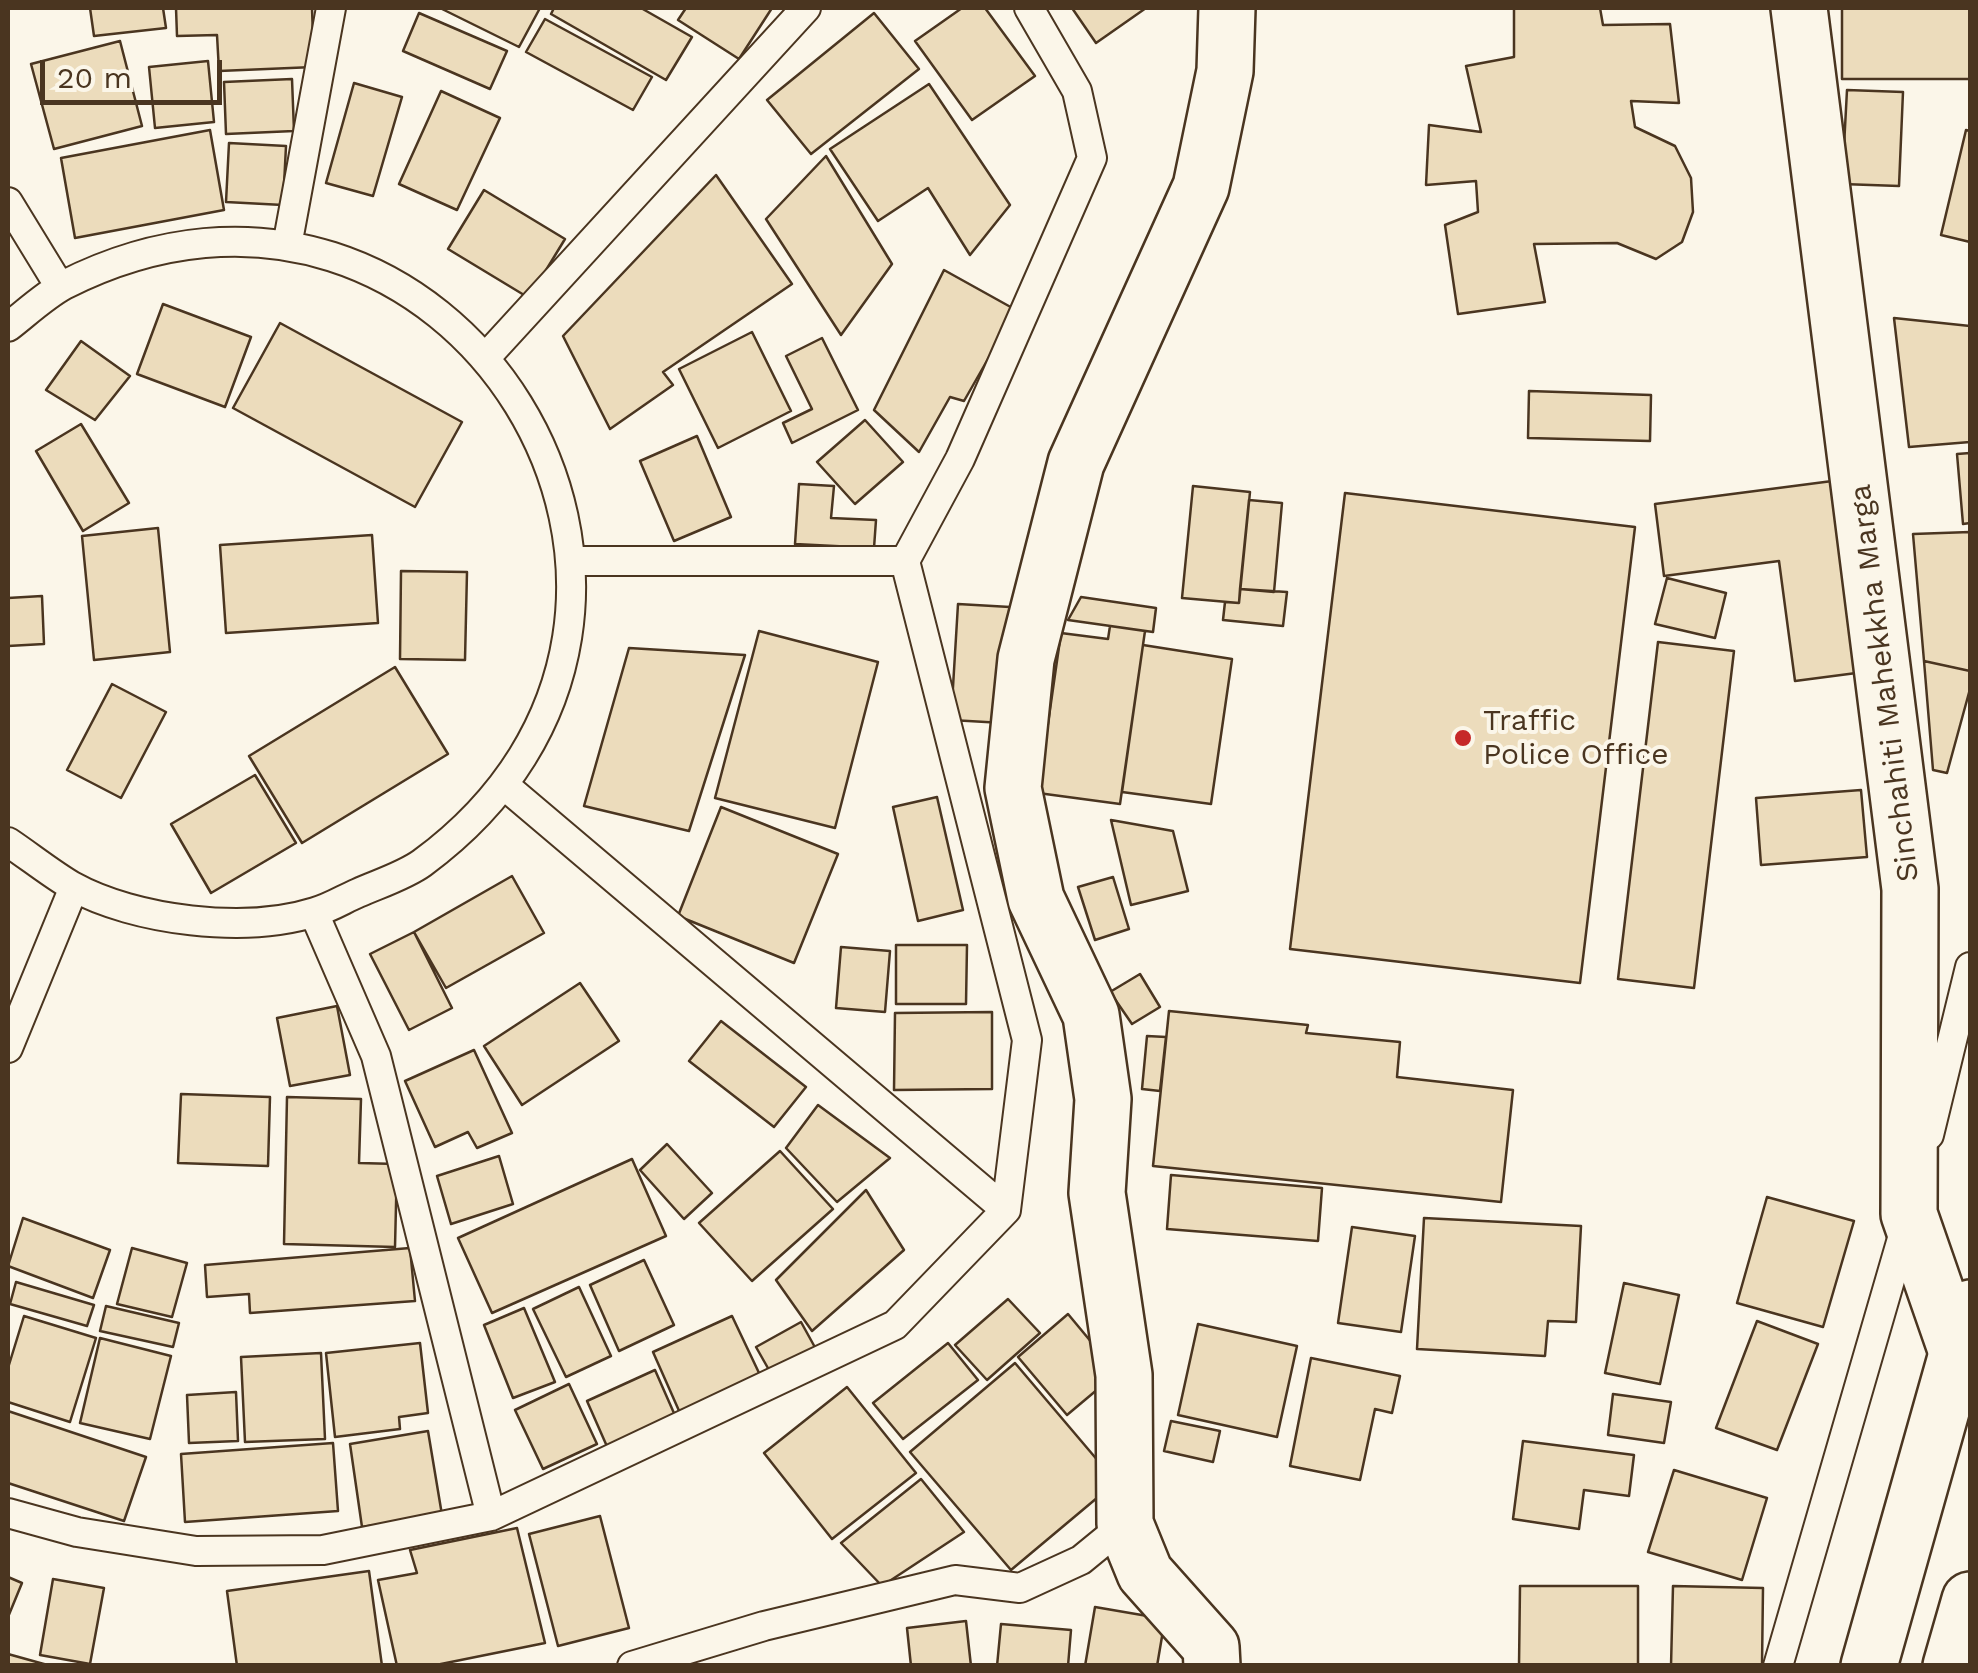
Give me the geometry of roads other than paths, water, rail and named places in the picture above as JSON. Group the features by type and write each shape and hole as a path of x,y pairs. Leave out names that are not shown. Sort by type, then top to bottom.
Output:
{"main road":[{"path":"1212,1666 1211,1647 1145,1573 1125,1524 1124,1375 1097,1193 1103,1099 1091,1015 1036,899 1013,788 1026,659 1076,463 1200,187 1225,71 1228,8"},
{"name":"Sinchahiti Mahekkha Marga","path":"1798,8 1910,888 1909,1214 1964,1331"},
{"path":"1869,1666 1964,1331"},
{"path":"1951,1666 1970,1600"}],"lane":[{"path":"287,246 331,8"},
{"path":"487,356 806,8"},
{"path":"8,1513 77,1532 196,1551 323,1550 491,1516 895,1325 1006,1210 1027,1040 905,561 960,459 1092,158 1077,91 1028,8"},
{"path":"8,202 60,287"},
{"path":"8,328 60,287 132,256 208,242 287,246 378,277 430,305 487,356 530,418 551,470 571,560 567,640 544,716 504,785 420,864 314,913 232,924 151,915 74,887 8,842"},
{"path":"571,560 905,561"},
{"path":"504,785 1006,1210"},
{"path":"8,1048 74,887"},
{"path":"314,913 376,1056 491,1516"},
{"path":"1778,1666 1909,1214 1970,967"},
{"path":"632,1666 764,1626 955,1580 1020,1588 1080,1560 1125,1524"}],"place":[{"name":"Traffic Police Office","path":"1463,738"}]}
